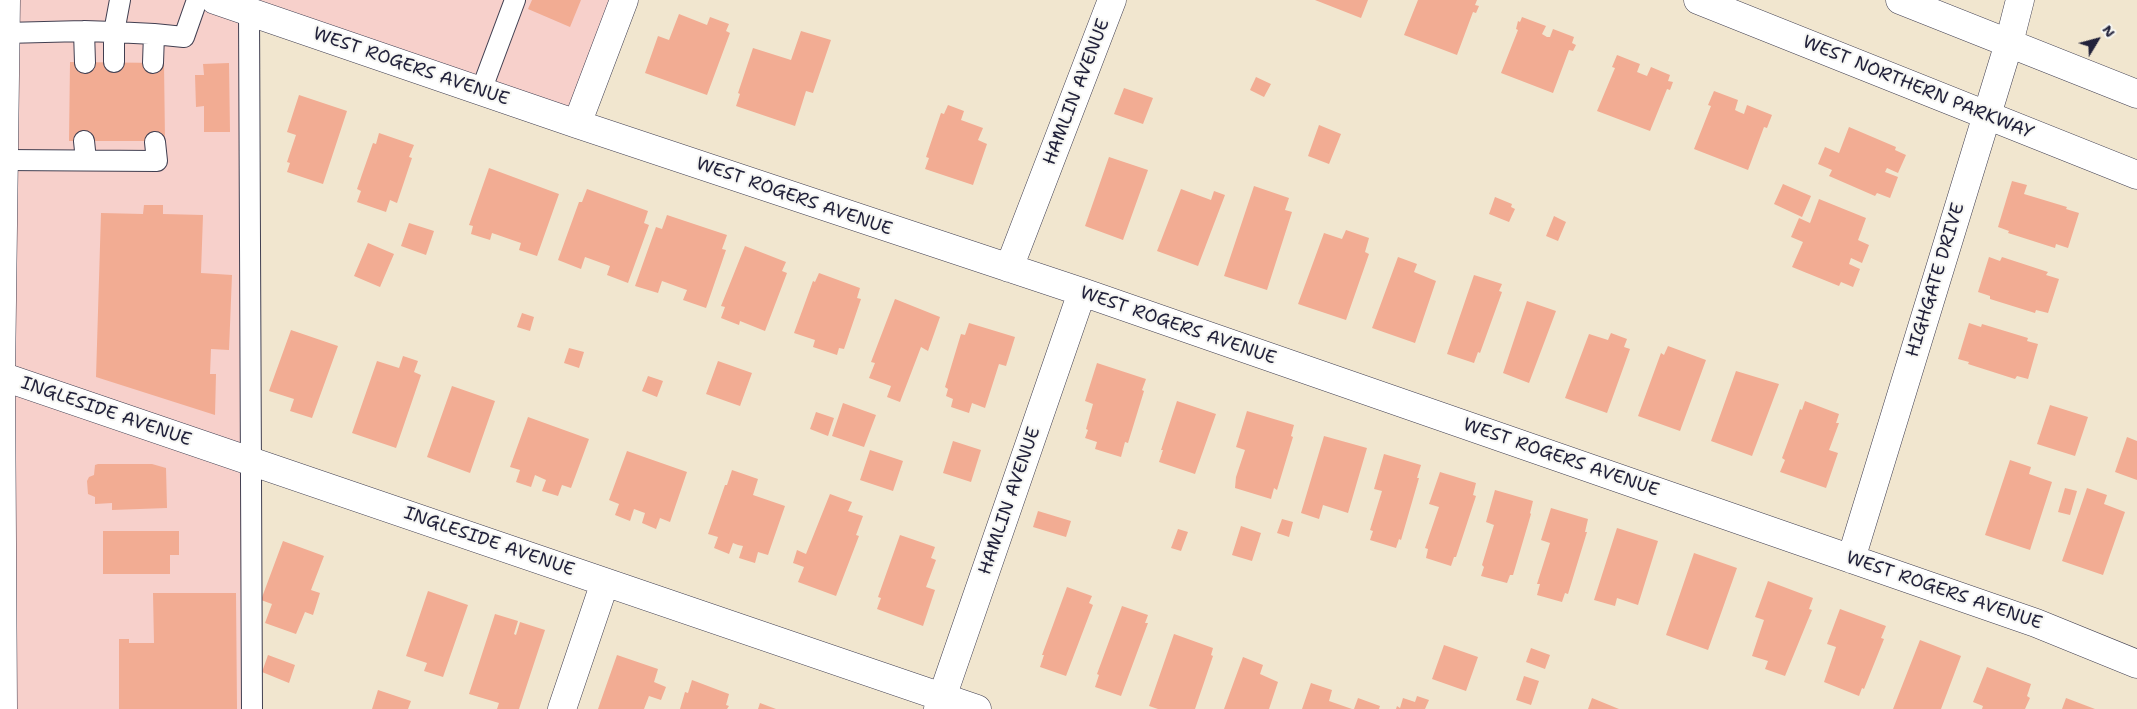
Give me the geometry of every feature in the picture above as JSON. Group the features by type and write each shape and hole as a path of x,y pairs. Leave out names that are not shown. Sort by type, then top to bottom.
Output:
{"street":[{"path":"3,709 1,270 6,0"},
{"name":"WEST ROGERS AVENUE","path":"213,0 577,124 1082,292 2036,623 2137,664"},
{"path":"577,124 624,0"},
{"name":"HAMLIN AVENUE","path":"1010,268 1112,0"},
{"name":"WEST NORTHERN PARKWAY","path":"1698,0 2137,175"},
{"path":"1900,0 2137,94"},
{"name":"HIGHGATE DRIVE","path":"1851,559 2009,43 2020,0"},
{"name":"HAMLIN AVENUE","path":"940,703 1082,292"},
{"name":"INGLESIDE AVENUE","path":"1,376 605,582 940,703 977,709"},
{"path":"562,709 605,582"}],"lane":[{"path":"114,62 114,32 120,0"},
{"path":"5,33 84,31 184,36 213,0"},
{"path":"481,91 515,0"},
{"path":"249,11 252,709"},
{"path":"84,31 85,63"},
{"path":"153,63 154,34"},
{"path":"4,160 85,151 114,151 157,162 156,142"}],"shaded area":[{"path":"0,0 624,0 569,127 249,15 248,709 0,709"}],"building":[{"path":"532,0 581,0 570,27 528,9"},
{"path":"1315,0 1368,0 1361,18"},
{"path":"1418,0 1477,0 1475,5 1479,6 1476,13 1473,12 1457,55 1404,35"},
{"path":"679,14 707,25 710,17 729,24 726,31 730,33 707,95 645,73 658,36 669,40"},
{"path":"1522,17 1546,26 1542,34 1547,37 1550,37 1553,29 1574,37 1572,43 1576,45 1573,51 1569,50 1553,93 1501,73 1518,30 1516,29 1518,21 1520,22"},
{"path":"801,31 831,40 813,93 806,91 795,126 736,106 740,94 738,93 753,48 791,60"},
{"path":"1617,55 1640,64 1637,72 1647,76 1651,67 1670,75 1668,81 1673,82 1670,90 1667,89 1650,131 1597,111 1615,68 1612,67"},
{"path":"70,62 164,63 165,141 69,141"},
{"path":"229,63 230,132 204,132 204,106 196,107 195,75 204,75 203,64"},
{"path":"1256,77 1271,84 1264,97 1250,90"},
{"path":"1124,88 1153,98 1143,124 1114,114"},
{"path":"1714,91 1738,100 1735,110 1739,112 1744,114 1747,105 1772,115 1767,128 1764,127 1748,170 1694,149 1711,106 1708,105"},
{"path":"299,95 347,111 323,184 287,172 290,163 287,162 296,135 287,132"},
{"path":"948,105 964,111 961,120 983,128 978,140 987,144 973,185 925,169 929,158 926,157 941,113 944,114"},
{"path":"1319,125 1341,134 1329,164 1308,156"},
{"path":"1849,127 1896,147 1895,150 1906,155 1898,173 1887,168 1885,172 1898,177 1890,198 1877,193 1875,196 1829,176 1832,170 1818,164 1825,147 1839,153"},
{"path":"379,133 414,145 409,157 412,158 397,203 390,200 386,212 357,202 361,191 357,189 373,143 376,144"},
{"path":"1109,157 1148,170 1123,240 1085,226"},
{"path":"489,168 559,194 537,256 519,250 521,243 492,233 490,240 471,234 473,226 469,225"},
{"path":"2012,181 2027,185 2024,194 2067,207 2066,209 2079,213 2068,248 2056,244 2055,248 2008,233 2009,231 1998,227"},
{"path":"1783,184 1811,196 1802,217 1774,204"},
{"path":"1254,186 1289,198 1285,210 1292,212 1267,290 1224,276"},
{"path":"587,189 648,211 644,223 649,225 628,283 607,275 610,266 585,257 581,269 558,260 579,202 582,202"},
{"path":"1181,189 1211,200 1214,191 1225,195 1198,266 1157,251"},
{"path":"1495,197 1512,204 1511,207 1515,209 1509,222 1489,214"},
{"path":"1819,199 1866,218 1858,240 1869,245 1862,263 1851,258 1849,264 1860,269 1853,287 1841,282 1839,286 1792,267 1803,242 1791,237 1799,218 1810,223"},
{"path":"144,205 163,205 163,214 203,215 201,273 232,275 229,350 211,349 210,374 216,374 215,415 96,377 101,213 143,214"},
{"path":"667,215 727,235 722,249 726,250 706,308 683,300 687,290 662,281 658,293 635,286 656,227 662,229"},
{"path":"1554,216 1566,222 1558,241 1546,236"},
{"path":"409,223 434,231 426,255 401,246"},
{"path":"1346,230 1369,238 1365,252 1369,254 1346,320 1298,304 1324,233 1342,239"},
{"path":"368,243 394,254 380,287 354,276"},
{"path":"745,246 786,262 782,271 787,273 765,331 740,321 739,325 721,318 725,307 721,306"},
{"path":"1398,257 1417,264 1414,272 1436,281 1415,343 1372,328"},
{"path":"1989,257 2000,261 2002,257 2048,272 2046,275 2059,279 2048,313 2036,310 2035,313 1990,299 1990,296 1978,292"},
{"path":"819,273 860,288 857,298 861,299 844,349 839,348 837,355 813,347 815,340 794,333 813,281 815,282"},
{"path":"1474,275 1502,284 1499,291 1502,292 1480,353 1478,352 1474,363 1447,354"},
{"path":"895,299 940,317 928,351 921,347 900,402 887,397 891,386 869,378 875,363 871,362"},
{"path":"1527,301 1556,311 1529,383 1503,373"},
{"path":"522,313 534,317 530,331 517,327"},
{"path":"969,323 1015,337 1006,366 999,364 985,408 972,403 969,413 951,407 953,399 946,396 948,389 945,387 961,334 965,335"},
{"path":"1969,323 1981,327 1982,324 2028,338 2027,341 2038,344 2028,379 2017,376 2015,379 1958,359"},
{"path":"291,330 338,346 312,418 290,411 294,399 269,391"},
{"path":"1611,333 1627,339 1624,347 1630,349 1607,413 1565,398 1589,334 1608,340"},
{"path":"1668,346 1706,360 1680,431 1638,416 1661,353 1664,355"},
{"path":"569,348 584,352 579,368 564,363"},
{"path":"403,356 418,361 414,372 421,375 396,448 352,433 377,361 399,368"},
{"path":"718,361 752,373 740,406 706,394"},
{"path":"1097,363 1146,379 1128,443 1125,442 1121,457 1095,449 1097,442 1085,438 1093,404 1085,401"},
{"path":"1736,371 1779,384 1752,456 1711,441"},
{"path":"648,376 663,381 657,397 642,391"},
{"path":"452,386 495,401 470,473 427,457"},
{"path":"1177,401 1216,414 1195,474 1159,462"},
{"path":"1805,401 1839,414 1836,423 1839,423 1829,450 1838,453 1826,488 1780,472 1785,460 1782,458 1800,409 1802,410"},
{"path":"843,403 876,415 864,447 832,436"},
{"path":"2050,405 2088,417 2075,456 2037,444"},
{"path":"1247,411 1294,425 1291,436 1293,437 1277,490 1274,488 1271,499 1235,488 1236,477 1245,450 1236,447"},
{"path":"816,412 834,418 828,436 810,429"},
{"path":"528,417 589,439 571,488 562,485 558,496 542,491 546,480 535,475 531,487 516,482 520,470 510,467"},
{"path":"1324,436 1367,448 1348,513 1323,505 1319,519 1301,513"},
{"path":"2127,437 2137,441 2137,480 2115,472"},
{"path":"953,441 981,450 971,482 943,473"},
{"path":"870,450 903,461 893,491 860,480"},
{"path":"627,451 687,472 670,522 660,518 656,529 642,523 645,513 634,509 630,521 615,515 619,504 609,500"},
{"path":"1384,454 1421,465 1401,540 1399,539 1396,548 1370,540 1373,531 1370,530 1382,491 1374,489"},
{"path":"2010,460 2031,467 2029,474 2052,482 2030,550 1985,535"},
{"path":"152,464 166,468 167,508 112,510 112,503 95,504 95,497 88,494 87,481 89,477 94,475 95,465"},
{"path":"732,470 758,479 753,495 785,506 768,555 758,552 755,563 739,558 743,546 733,543 729,554 714,548 718,537 708,534"},
{"path":"1440,472 1476,483 1473,495 1476,496 1456,557 1454,557 1451,566 1426,558 1428,549 1425,548 1439,507 1429,504"},
{"path":"2065,488 2077,491 2070,515 2058,512"},
{"path":"2087,488 2107,495 2104,504 2125,512 2103,575 2062,561"},
{"path":"1495,490 1533,501 1513,575 1510,575 1507,583 1481,576 1484,567 1482,565 1494,525 1486,522"},
{"path":"830,494 852,502 848,511 863,516 856,535 859,536 836,596 798,582 804,567 793,563 797,550 806,554"},
{"path":"1551,508 1588,519 1585,532 1587,532 1568,594 1565,593 1562,602 1537,595 1540,584 1537,584 1550,543 1541,540"},
{"path":"1038,511 1071,521 1066,537 1033,527"},
{"path":"1282,519 1293,522 1289,537 1277,533"},
{"path":"1241,526 1261,533 1252,561 1232,555"},
{"path":"1617,528 1658,541 1638,605 1617,598 1615,606 1594,600"},
{"path":"1178,529 1188,532 1181,551 1171,548"},
{"path":"103,531 179,531 179,555 170,555 170,574 103,574"},
{"path":"900,535 935,547 931,558 936,560 926,587 935,590 923,626 877,609 881,598 878,597"},
{"path":"283,541 324,556 311,590 320,593 313,615 305,612 296,634 265,623 272,604 261,600"},
{"path":"1694,553 1737,568 1708,650 1666,635"},
{"path":"1768,581 1813,598 1809,609 1812,610 1785,676 1765,669 1768,661 1752,656 1764,620 1755,617"},
{"path":"1067,587 1092,596 1089,603 1093,605 1066,676 1040,667 1044,655 1042,655"},
{"path":"428,591 468,605 443,677 424,671 427,663 406,656"},
{"path":"153,593 236,593 237,709 119,709 119,639 129,639 129,643 154,643"},
{"path":"1122,606 1148,615 1145,623 1148,623 1121,696 1095,687 1099,675 1097,674"},
{"path":"1840,609 1886,626 1881,638 1884,639 1864,689 1862,688 1859,696 1824,682 1836,647 1827,644"},
{"path":"495,614 518,621 514,634 516,635 520,622 545,630 519,709 497,709 499,703 469,694"},
{"path":"1174,634 1213,648 1211,655 1213,656 1195,709 1158,709 1149,706"},
{"path":"1920,640 1961,656 1941,709 1893,709"},
{"path":"1444,645 1478,657 1466,691 1432,679"},
{"path":"1531,648 1550,655 1545,669 1526,662"},
{"path":"268,655 295,665 289,683 262,672"},
{"path":"617,655 658,669 654,682 666,687 661,700 649,696 644,709 598,709"},
{"path":"1243,657 1263,665 1260,674 1278,682 1269,709 1224,709"},
{"path":"1987,667 2031,684 2027,696 2030,698 2025,709 1982,709 1983,706 1973,702"},
{"path":"1524,676 1539,681 1531,705 1516,700"},
{"path":"692,680 729,694 726,705 729,706 727,709 680,709 685,692 688,693"},
{"path":"1311,683 1332,690 1329,701 1352,709 1302,709"},
{"path":"378,690 411,701 408,709 372,709"},
{"path":"1417,696 1429,700 1425,709 1396,709 1397,706 1400,708 1403,698 1415,702"},
{"path":"1358,698 1380,706 1379,709 1354,709"},
{"path":"1592,698 1619,709 1588,709"},
{"path":"2066,698 2095,709 2062,709"},
{"path":"760,703 776,709 758,709"}]}
